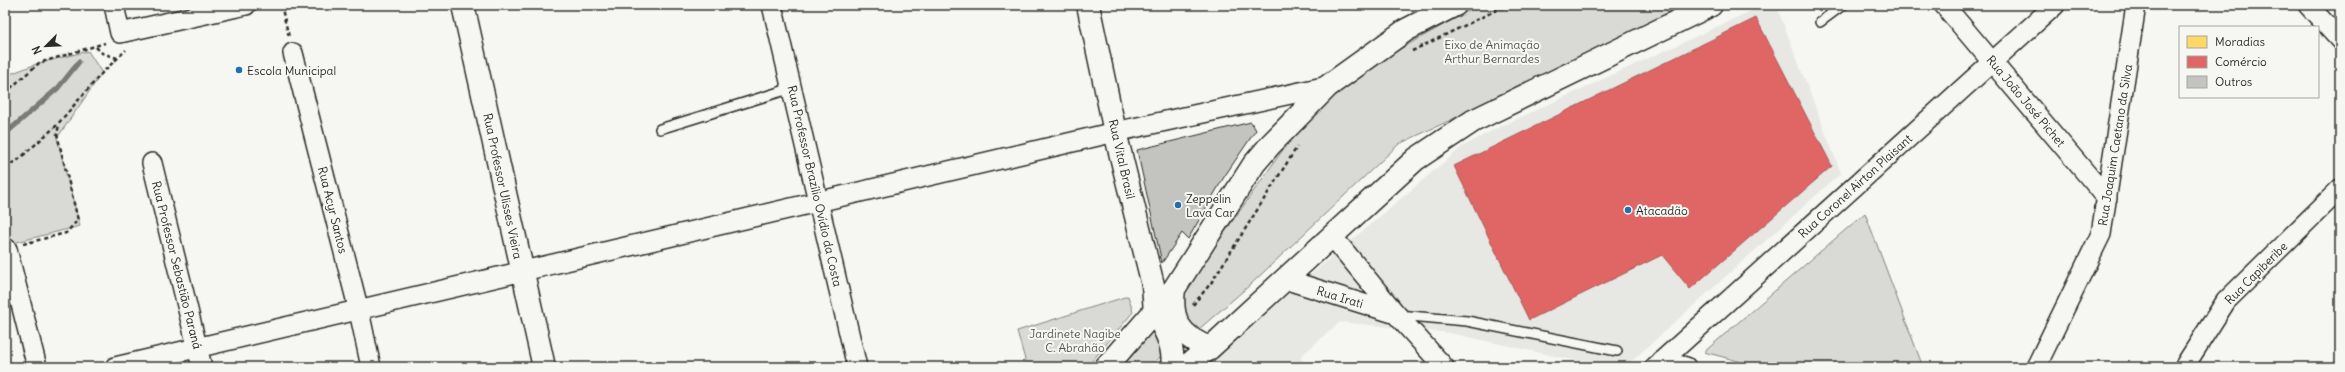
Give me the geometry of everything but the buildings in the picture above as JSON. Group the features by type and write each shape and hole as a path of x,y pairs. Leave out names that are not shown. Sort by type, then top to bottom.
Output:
{"main road":[{"name":"Rua Professor Ulisses Vieira","path":"463,5 544,367"},
{"name":"Rua Vital Brasil","path":"1088,5 1115,132 1153,285 1156,313 1171,347 1172,367"},
{"path":"1106,367 1156,313 1174,289 1254,164 1328,86 1406,30 1455,5"},
{"path":"1185,367 1210,348 1416,159 1473,120 1710,5"},
{"path":"1174,289 1172,306 1176,322 1190,338 1210,348"}],"street":[{"path":"114,5 125,40 246,5"},
{"name":"Rua Professor Brazílio Ovídio da Costa","path":"772,5 857,367"},
{"name":"Rua João José Pichet","path":"1944,5 2107,198"},
{"name":"Rua Coronel Airton Plaisant","path":"1658,364 2055,5"},
{"name":"Rua Joaquim Caetano da Silva","path":"2040,366 2101,234 2136,5"},
{"path":"2308,5 2340,40"},
{"name":"Rua Acyr Santos","path":"293,53 359,311 371,367"},
{"path":"115,367 359,311 1115,132 1328,86"},
{"name":"Rua Professor Sebastião Paraná","path":"152,163 202,367"},
{"name":"Rua Capiberibe","path":"2184,367 2226,301 2340,189"},
{"name":"Rua Irati","path":"1332,236 1396,314 1444,367"},
{"path":"7,248 37,367"},
{"name":"Rua Irati","path":"1284,279 1396,314"},
{"path":"1658,364 1686,367"}],"lane":[{"path":"1820,22 1843,5"},
{"path":"660,129 792,88"},
{"path":"1396,314 1467,321 1617,351"}],"path":[{"path":"281,5 293,53"},
{"path":"1408,54 1507,5"},
{"path":"5,93 39,63 105,44 125,40"},
{"path":"5,167 18,160 59,122 102,73 118,58 125,40"},
{"path":"96,47 102,53 118,58"},
{"path":"7,248 66,233 78,220 57,134 59,122"},
{"path":"1191,306 1211,284 1300,143"}],"shaded area":[{"path":"1764,5 1776,5 1841,173 1625,367 1605,367 1450,333 1340,322 1300,357 1309,367 1206,367 1282,299 1462,147 1493,130"}],"green space":[{"name":"Eixo de Animação Arthur Bernardes","path":"1479,5 1698,5 1399,144 1250,285 1191,336 1176,301 1304,120 1382,59"},
{"path":"88,51 102,73 57,138 80,226 5,245 5,76 39,63"},
{"path":"1865,213 1923,367 1761,367 1704,352"},
{"name":"Jardinete Nagibe C. Abrahão","path":"1128,296 1133,312 1087,367 1027,367 1017,331"},
{"path":"1152,331 1164,353 1150,367 1122,367"}],"waterway":[{"path":"5,134 58,88 79,62"}],"place":[{"name":"Escola Municipal","path":"239,70"},
{"name":"Zeppelin Lava Car","path":"1178,205"},
{"name":"Atacadão","path":"1628,210"}]}
